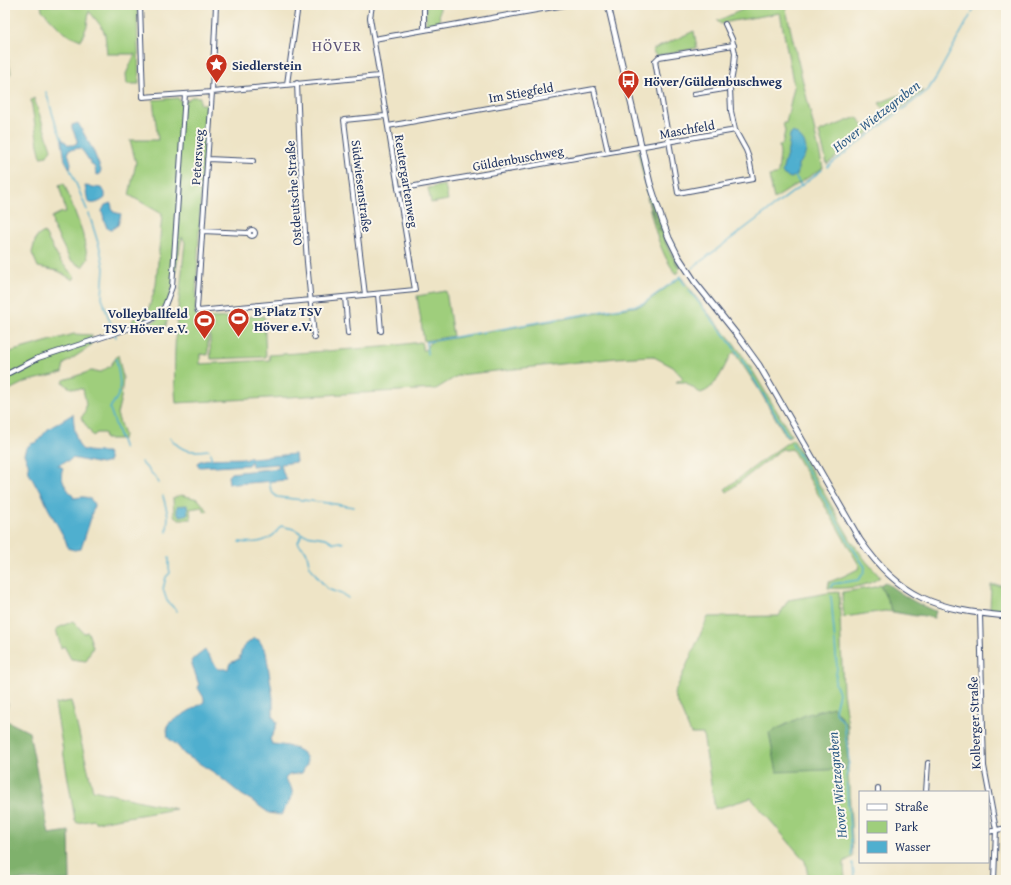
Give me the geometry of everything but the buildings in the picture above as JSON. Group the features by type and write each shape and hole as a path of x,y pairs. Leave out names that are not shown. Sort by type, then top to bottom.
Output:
{"street":[{"path":"140,5 143,96 212,92 379,76"},
{"name":"Petersweg","path":"216,5 212,92 197,310 310,301"},
{"path":"287,84 298,5 300,5"},
{"name":"Reutergartenweg","path":"372,5 370,18 415,290 378,294"},
{"path":"424,5 424,30"},
{"path":"374,39 565,5"},
{"path":"608,5 650,182 669,238 685,268 759,365 869,553 885,572 897,582 914,594 929,601 953,609 980,614 1006,616"},
{"path":"725,24 732,39 734,45 735,53 730,88 731,111 735,130 749,158 753,179 678,193 655,61 659,57 734,45"},
{"name":"Ostdeutsche Straße","path":"297,83 300,156 310,301 315,338"},
{"path":"694,94 730,88"},
{"name":"Im Stiegfeld","path":"388,126 594,89 608,152"},
{"path":"5,375 38,358 137,326 151,320 164,308 172,287 185,94"},
{"name":"Südwiesenstraße","path":"365,295 344,120 385,116"},
{"name":"Maschfeld","path":"642,146 735,130"},
{"name":"Güldenbuschweg","path":"398,189 642,146"},
{"path":"207,159 253,161"},
{"path":"202,231 248,233"},
{"path":"310,301 378,294 381,331"},
{"path":"345,297 348,333"},
{"name":"Kolberger Straße","path":"980,614 984,766 989,791"},
{"path":"926,791 928,763"},
{"name":"Kolberger Straße","path":"989,793 996,830 994,880"},
{"path":"989,832 1006,828"}],"green space":[{"path":"41,5 137,5 139,84 127,84 126,74 135,54 107,54 105,34 101,26 89,11 87,26 81,40 64,33 42,10"},
{"path":"426,5 440,5 439,25 428,27 426,25"},
{"path":"753,5 785,5 823,168 774,199 769,176 776,175 778,173 780,154 779,145 782,145 785,131 783,123 786,123 794,87 780,13 721,24 717,21"},
{"path":"694,31 697,48 656,56 652,50"},
{"path":"5,47 11,73 5,80"},
{"path":"912,90 923,91 827,164 819,132 857,117 867,130 888,115 879,103"},
{"path":"191,97 200,97 200,104 207,104 195,315 200,315 200,325 208,325 208,355 200,354 200,364 270,360 269,355 382,347 421,342 423,350 425,350 430,342 639,306 681,277 704,308 733,342 751,368 791,435 787,438 758,388 734,352 711,387 701,393 685,382 676,382 683,378 673,367 652,356 616,358 459,375 436,389 176,403 175,342 185,242 182,237 169,304 163,307 155,315 137,323 132,322 134,318 149,308 156,285 162,214 129,195 136,163 130,140 158,140 153,100 178,98 180,101 187,101"},
{"path":"34,98 51,149 47,156 41,157 38,145 31,100"},
{"path":"638,151 641,154 661,226 681,268 660,230 654,214 647,192"},
{"path":"64,183 82,231 88,259 82,267 70,260 53,226 52,217 66,212 59,185"},
{"path":"445,185 448,200 431,203 428,188"},
{"path":"647,197 656,223 679,268 676,274 661,247 654,227"},
{"path":"44,232 60,261 75,277 73,280 58,271 38,267 32,253 36,237"},
{"path":"446,291 453,336 424,341 417,296"},
{"path":"166,312 168,317 166,326 135,329 148,325"},
{"name":"B-Platz TSV Höver e.V.","path":"264,316 266,357 211,359 209,318"},
{"path":"74,334 92,335 91,346 64,364 62,373 25,382 5,392 5,354"},
{"path":"118,355 123,378 121,398 117,414 124,435 123,439 105,439 104,433 97,433 93,436 81,418 86,408 83,389 74,389 63,382 64,380 91,371 101,372 110,366"},
{"path":"793,439 852,542 880,577 875,581 862,586 828,588 829,582 858,569 859,565 792,449 782,449 727,492 725,489"},
{"path":"181,495 198,499 208,511 205,512 202,507 190,509 191,519 179,519 174,516 173,498"},
{"path":"885,582 909,599 936,611 934,618 893,612 880,585"},
{"path":"880,585 893,612 885,611 844,617 842,598 843,592 876,587"},
{"path":"991,585 1006,585 1006,610 990,609"},
{"path":"839,592 843,692 848,726 833,707 777,771 848,769 853,857 845,861 845,880 809,880 805,861 751,798 715,809 703,734 691,734 674,694 708,617 779,616 788,600"},
{"path":"73,621 84,633 88,632 93,647 86,661 71,659 64,646 61,648 56,629"},
{"path":"5,701 8,703 5,720"},
{"path":"71,701 93,790 176,809 98,822 95,822 94,820 77,823 75,820 55,704"},
{"path":"833,707 848,726 848,769 777,772 769,733 805,715"},
{"path":"5,720 29,732 49,834 69,831 70,880 5,880"}],"water":[{"path":"78,123 93,150 101,170 99,175 96,174 95,168 80,148 69,150 68,153 71,163 70,169 65,160 62,139 69,145 77,143 72,125"},
{"path":"793,132 802,139 806,147 806,151 802,160 798,164 797,175 791,178 784,175 782,172 788,150 790,135"},
{"path":"85,186 101,188 105,193 105,198 97,203 88,202"},
{"path":"111,203 113,212 121,214 118,225 112,229 107,228 102,211 105,205"},
{"path":"73,414 77,440 81,448 95,452 107,452 109,457 109,462 101,464 72,458 69,461 58,465 63,468 62,479 73,498 87,498 94,504 81,549 74,550 68,548 40,489 36,486 29,473 28,463 24,454 26,448 37,442 48,429"},
{"path":"295,454 296,462 281,464 283,473 287,480 234,484 229,483 228,476 231,473 279,468 278,464 252,466 251,461 248,465 200,467 197,465 198,462 207,459 243,458 246,460 250,456 252,458"},
{"path":"187,505 188,514 181,516 177,514 177,506"},
{"path":"254,638 259,640 266,652 273,698 273,716 277,723 270,739 272,744 296,749 304,754 307,760 307,764 302,773 289,775 285,779 291,787 293,795 281,815 269,813 242,795 215,773 184,754 177,745 168,738 167,728 169,723 204,702 204,698 198,688 199,685 191,661 205,650 218,669 228,669 230,663 239,659 243,647"}],"waterway":[{"name":"Hover Wietzegraben","path":"972,12 976,5"},
{"name":"Hover Wietzegraben","path":"827,167 928,90 970,16"},
{"path":"46,92 62,139"},
{"path":"70,169 87,210"},
{"name":"Hover Wietzegraben","path":"692,268 822,170"},
{"path":"795,176 801,185"},
{"path":"89,214 100,249 104,268 102,297 116,337"},
{"name":"Hover Wietzegraben","path":"681,276 680,277 685,285"},
{"path":"427,354 426,342 638,305 644,303 680,277"},
{"name":"Hover Wietzegraben","path":"689,290 732,345 788,436"},
{"path":"116,359 120,386 117,397 110,409 124,449"},
{"path":"170,438 183,449 192,451 209,450"},
{"name":"Hover Wietzegraben","path":"792,443 850,544 865,567 863,574 858,580 832,584 831,587"},
{"path":"211,453 211,459"},
{"path":"141,462 159,483"},
{"path":"269,481 271,490 277,497 354,507"},
{"path":"163,496 168,515 167,532"},
{"path":"239,542 265,540 276,533 281,526 294,529 302,534 326,538 334,543 343,543"},
{"path":"302,534 298,542 306,551 309,564 313,571 328,589 348,598"},
{"path":"169,558 170,573 166,577 163,589 167,601 177,611"},
{"name":"Hover Wietzegraben","path":"831,596 837,667 835,683 839,693 835,710 844,724 849,761 846,778 852,855"},
{"name":"Hover Wietzegraben","path":"853,863 854,880"}],"place":[{"name":"Siedlerstein","path":"217,84"},
{"name":"Höver/Güldenbuschweg","path":"628,100"},
{"name":"B-Platz TSV Höver e.V.","path":"238,338"},
{"name":"Volleyballfeld TSV Höver e.V.","path":"204,340"}],"district":[{"name":"HÖVER","path":"337,46"}]}
